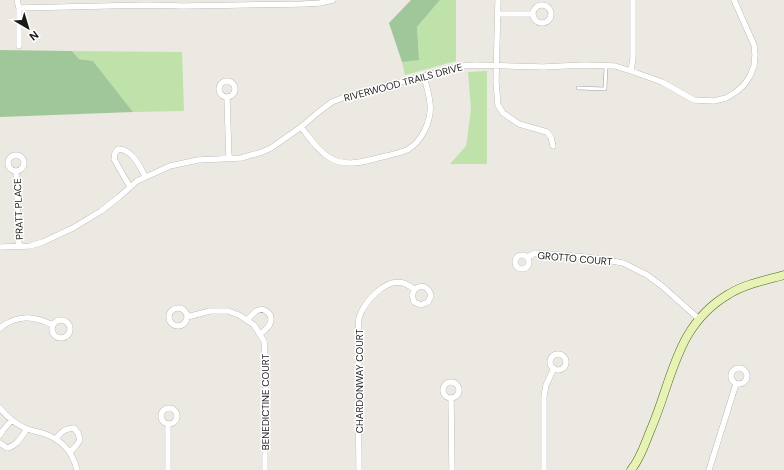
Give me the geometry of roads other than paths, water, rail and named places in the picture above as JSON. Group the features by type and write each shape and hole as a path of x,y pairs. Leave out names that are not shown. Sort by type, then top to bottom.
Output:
{"street":[{"path":"17,0 19,46"},
{"path":"18,8 108,3 303,4 320,3 333,0"},
{"path":"498,0 496,66 498,105 503,113 519,124 547,132 551,137 553,146"},
{"path":"631,71 633,50 633,0"},
{"name":"RIVERWOOD TRAILS DRIVE","path":"0,247 44,242 73,228 101,211 137,181 170,166 198,160 246,157 262,152 271,148 301,127 332,102 347,96 451,68 474,65 543,67 584,65 616,66 662,82 694,100 714,101 726,98 744,85 754,66 755,55 751,36 734,0"},
{"path":"498,14 533,14"},
{"path":"301,127 314,144 330,159 348,164 358,163 406,150 415,144 421,136 430,115 430,103 424,76"},
{"path":"226,98 229,159"},
{"path":"130,187 114,159 115,153 118,149 127,150 146,176"},
{"name":"PRATT PLACE","path":"16,171 19,246"},
{"name":"GROTTO COURT","path":"528,257 536,253 612,260 624,264 647,275 657,282 699,319"},
{"path":"631,470 642,451 658,415 679,352 685,339 699,319 714,305 730,294 754,284 784,275"},
{"name":"CHARDONWAY COURT","path":"359,470 359,320 368,300 377,291 402,283 415,289"},
{"path":"247,320 256,311 262,309 268,312 271,316 271,321 265,331 260,334"},
{"name":"BENEDICTINE COURT","path":"187,317 210,311 228,311 239,315 254,325 264,340 266,366 265,470"},
{"path":"0,328 13,320 27,317 36,318 53,325"},
{"path":"544,470 544,396 546,385 554,368"},
{"path":"709,470 736,384"},
{"path":"451,398 452,470"},
{"path":"0,408 12,420 27,429 46,434 56,439 70,452 77,470"},
{"path":"0,436 12,420"},
{"path":"168,424 168,470"},
{"path":"56,439 61,432 67,428 74,428 78,433 80,440 70,452"},
{"path":"0,443 6,448 12,447 17,444 27,429"}],"lane":[{"path":"578,88 605,89 606,66"}]}
